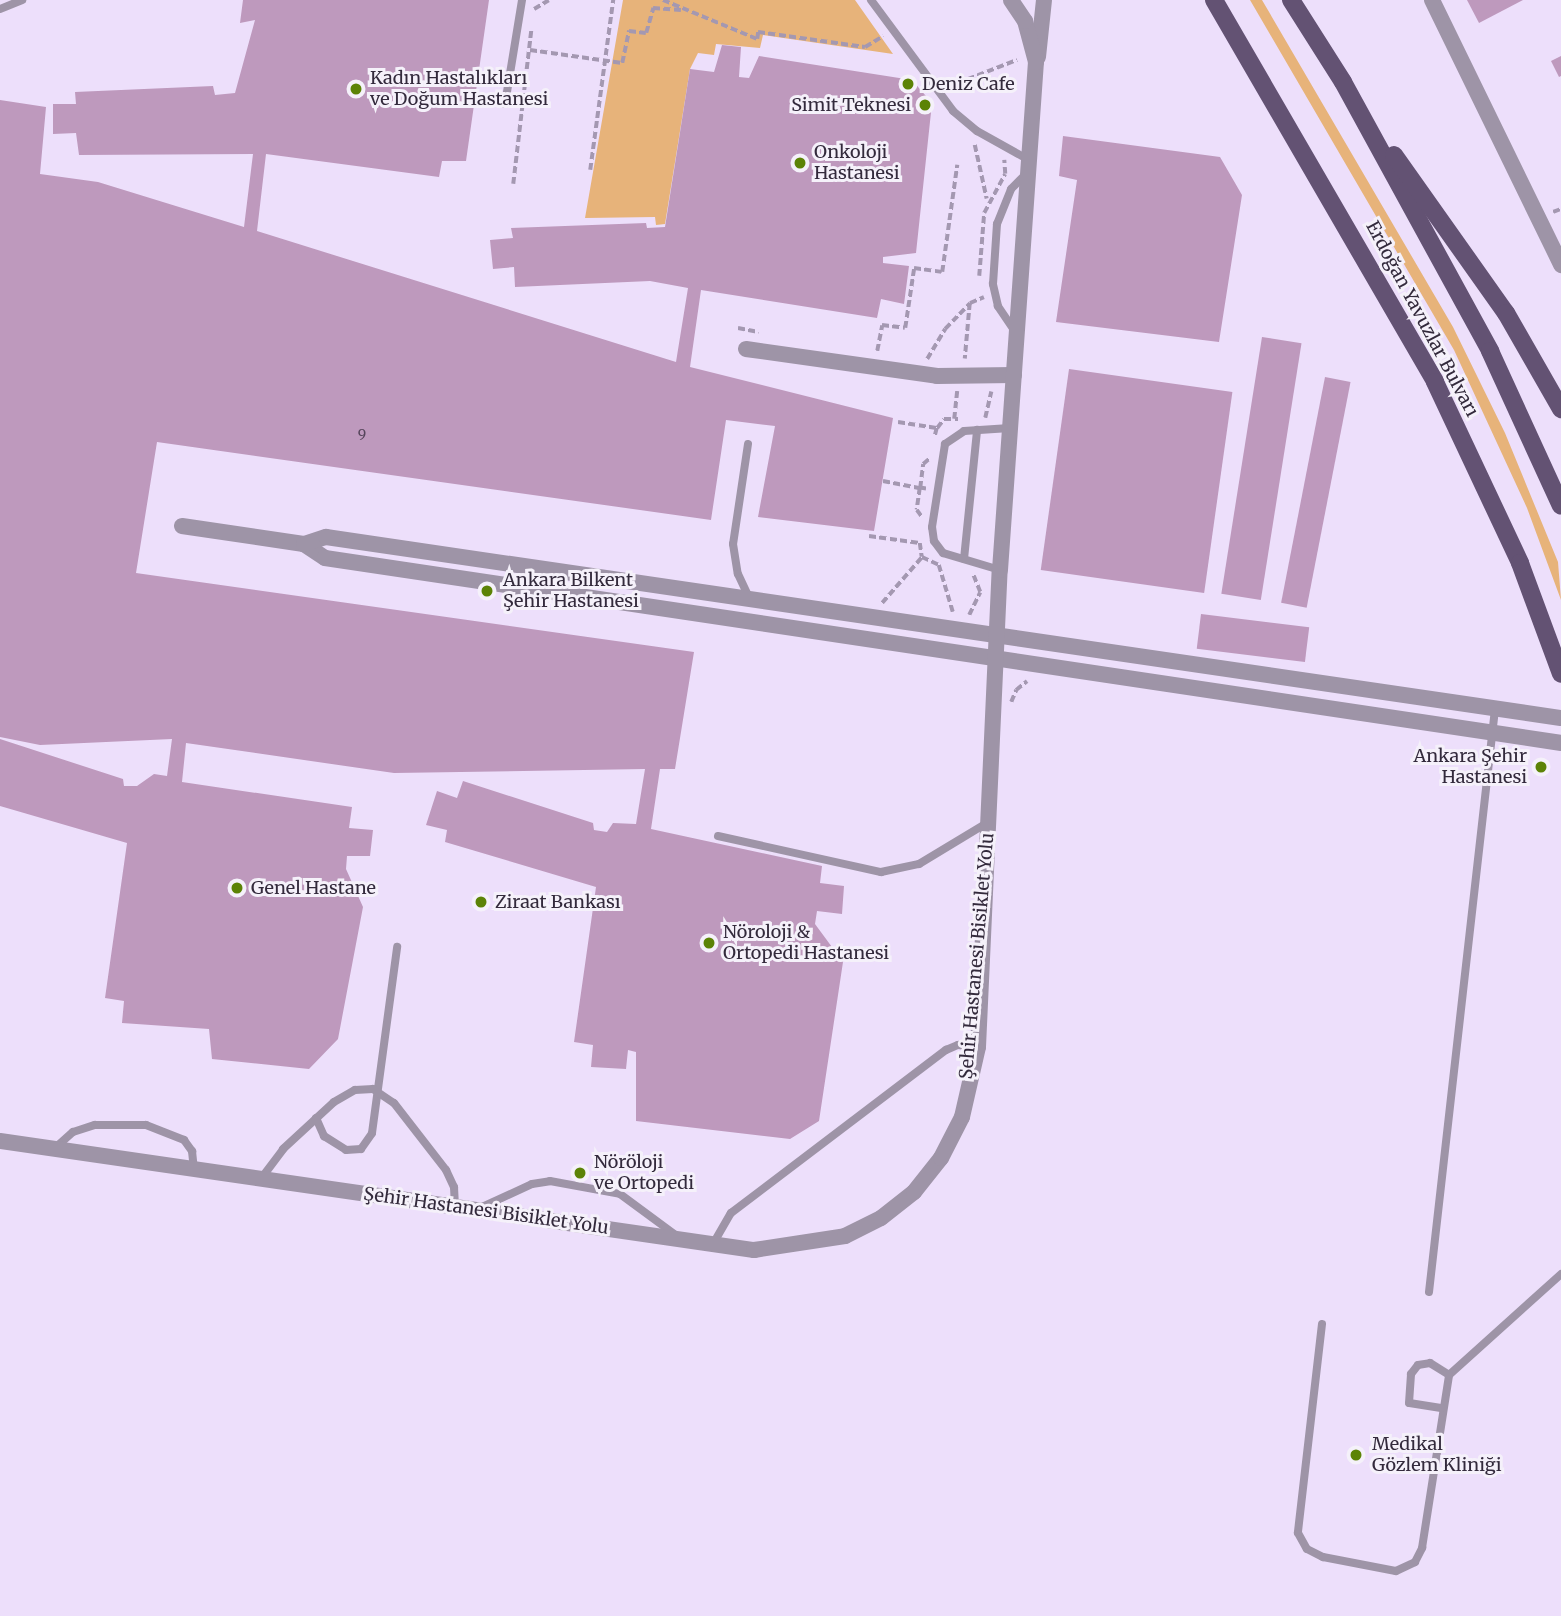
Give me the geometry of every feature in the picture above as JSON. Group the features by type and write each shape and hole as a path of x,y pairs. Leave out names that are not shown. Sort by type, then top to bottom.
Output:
{"main road":[{"name":"Erdoğan Yavuzlar Bulvarı","path":"1214,0 1435,382 1520,564 1561,674"},
{"path":"1291,0 1343,82 1506,313 1561,409"},
{"path":"1343,82 1490,351 1561,506"}],"street":[{"path":"1011,0 1026,21 1037,62"},
{"path":"0,1141 454,1209 754,1250 801,1246 845,1236 881,1218 914,1192 941,1158 962,1117 978,1047 987,823 999,638 1000,570 1029,165 1044,0"},
{"path":"1432,0 1561,265"},
{"path":"746,349 937,376 1014,375"},
{"path":"182,526 304,544 325,558 996,661 1561,743"},
{"path":"304,544 326,537 999,638 1561,718"}],"lane":[{"path":"0,4 22,0"},
{"path":"505,104 522,0"},
{"path":"870,0 953,111 977,131 1029,165 1002,205 993,284 998,306 1017,334"},
{"path":"1000,570 938,548 932,527 942,450 956,434 976,426 1010,428"},
{"path":"964,559 976,426"},
{"path":"748,444 733,544 738,573 750,600"},
{"path":"1429,1292 1495,709"},
{"path":"718,836 881,872 919,864 987,823"},
{"path":"316,1118 331,1143 351,1151 361,1149 372,1133 397,947"},
{"path":"712,1244 731,1213 946,1050 958,1045 978,1047"},
{"path":"260,1180 316,1118 355,1090 378,1091 394,1103 446,1170 454,1188 454,1209"},
{"path":"54,1149 72,1132 94,1125 146,1125 184,1140 192,1151 194,1170"},
{"path":"474,1211 513,1191 550,1181 620,1194 682,1240"},
{"path":"1322,1324 1297,1521 1307,1549 1323,1557 1396,1571 1415,1562 1422,1548 1448,1375 1561,1274"},
{"path":"1441,1408 1409,1403 1410,1374 1418,1365 1430,1363 1448,1375"}],"path":[{"path":"513,184 533,10 550,0"},
{"path":"590,170 613,0"},
{"path":"663,0 757,39 758,32 865,47 883,36"},
{"path":"530,50 622,64 629,31 646,33 653,8 684,10"},
{"path":"877,27 889,44"},
{"path":"946,88 1016,59 1017,72"},
{"path":"983,143 974,138 988,201"},
{"path":"986,304 979,254 988,201 1004,174 1003,158 997,154"},
{"path":"877,351 882,325 905,328 914,268 942,272 957,165"},
{"path":"927,362 946,329 971,303 983,295"},
{"path":"964,367 971,303"},
{"path":"976,426 989,414 992,388 982,386"},
{"path":"954,419 957,389"},
{"path":"934,442 937,428 944,419 967,421"},
{"path":"898,422 937,428"},
{"path":"880,608 922,557 920,488 923,464 932,456"},
{"path":"883,481 920,488"},
{"path":"869,536 920,543"},
{"path":"922,557 948,567"},
{"path":"939,565 961,622 980,592 975,576 963,570"},
{"path":"1011,715 1016,690 1036,679"}],"shaded area":[{"path":"623,0 855,0 893,54 763,35 760,48 716,44 714,55 698,53 690,69 665,224 656,225 655,217 585,218"},
{"path":"1250,0 1262,0 1453,327 1505,433 1558,562 1561,600 1527,508 1454,350"}],"building":[{"path":"243,0 489,0 466,161 442,161 439,177 266,154 257,231 676,362 688,288 650,281 515,287 514,267 493,269 490,240 513,238 511,228 646,223 647,228 665,227 690,69 714,72 722,45 741,47 739,77 749,78 759,56 912,80 932,103 916,253 883,257 883,263 909,266 904,304 881,299 877,318 701,290 690,367 893,418 874,531 758,517 775,426 726,420 711,520 157,442 136,573 694,652 675,769 660,769 651,829 822,866 820,883 844,886 842,914 817,911 815,924 843,962 819,1121 790,1139 636,1121 636,1052 628,1050 626,1069 591,1067 593,1045 574,1042 596,887 445,842 447,830 426,825 437,791 457,798 463,781 593,823 594,830 607,832 613,823 636,824 645,769 394,773 186,743 182,782 352,807 349,828 373,830 370,856 347,856 346,869 363,907 338,1039 309,1069 212,1059 209,1029 122,1023 124,1001 105,998 127,843 0,806 0,739 123,779 124,786 137,786 154,774 167,776 172,739 40,745 0,737 0,100 46,107 40,174 98,182 244,227 253,154 79,155 76,133 53,134 53,104 76,104 75,92 213,86 215,95 235,93 255,20 240,23"},
{"path":"1467,0 1523,0 1479,23"},
{"path":"1561,56 1561,76 1559,77 1551,61"},
{"path":"1063,136 1220,157 1242,195 1219,342 1056,322 1077,180 1059,176"},
{"path":"1262,337 1302,343 1261,600 1221,594"},
{"path":"1069,369 1232,392 1204,593 1041,570"},
{"path":"1325,377 1351,382 1307,608 1281,603"},
{"path":"1201,614 1309,627 1305,662 1197,649"}],"place":[{"name":"Deniz Cafe","path":"908,84"},
{"name":"Kadın Hastalıkları ve Doğum Hastanesi","path":"356,89"},
{"name":"Simit Teknesi","path":"925,105"},
{"name":"Onkoloji Hastanesi","path":"800,163"},
{"name":"Ankara Bilkent Şehir Hastanesi","path":"487,591"},
{"name":"Ankara Şehir Hastanesi","path":"1541,767"},
{"name":"Genel Hastane","path":"237,888"},
{"name":"Ziraat Bankası","path":"481,902"},
{"name":"Nöroloji & Ortopedi Hastanesi","path":"709,943"},
{"name":"Nöröloji ve Ortopedi","path":"580,1173"},
{"name":"Medikal Gözlem Kliniği","path":"1356,1455"}]}
